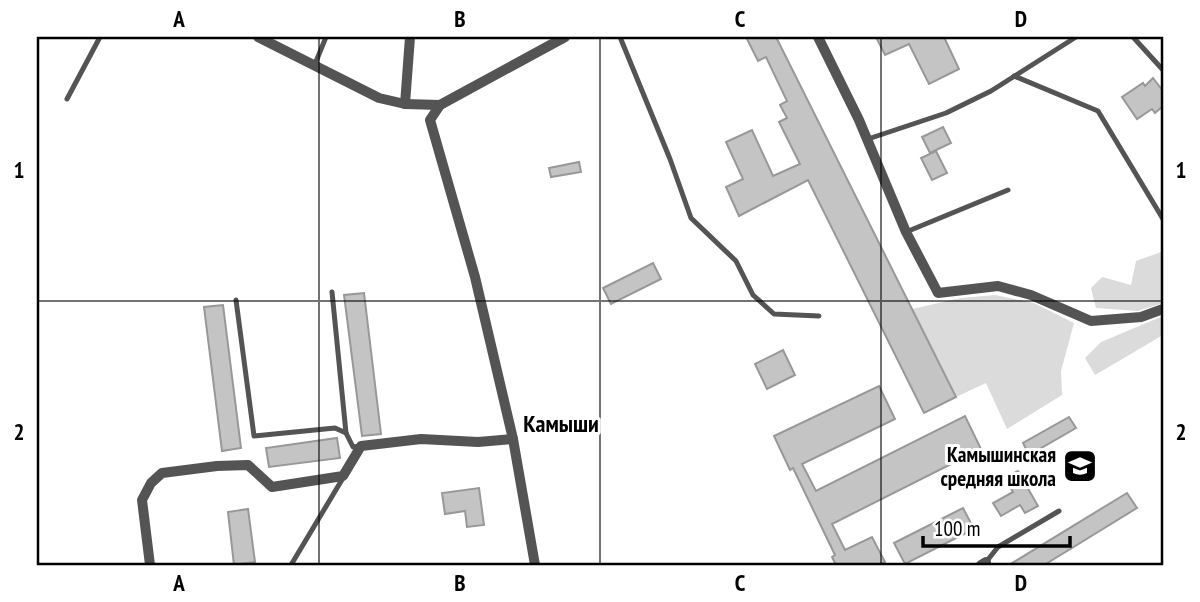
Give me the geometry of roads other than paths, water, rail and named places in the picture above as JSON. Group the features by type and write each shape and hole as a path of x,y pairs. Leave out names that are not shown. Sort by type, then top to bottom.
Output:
{"street":[{"path":"258,37 379,98 405,104 440,104 565,37"},
{"path":"405,104 410,37"},
{"path":"818,37 868,139 906,232 939,293 998,286 1031,295 1091,321 1140,317 1163,309"},
{"path":"440,104 430,120 475,277 513,439 535,565"},
{"path":"150,565 142,500 150,483 162,473 248,465 272,487 343,476 361,446 421,439 478,442 513,439"}],"lane":[{"path":"67,99 100,37"},
{"path":"315,64 326,37"},
{"path":"620,37 691,218 736,261 753,295 774,314 819,316"},
{"path":"868,139 946,113 991,91 1076,37"},
{"path":"1133,37 1163,70"},
{"path":"1014,76 1098,111 1163,219"},
{"path":"906,232 1008,190"},
{"path":"332,292 346,433 353,447 361,446"},
{"path":"236,300 254,436 335,428 346,433"},
{"path":"291,565 343,476"},
{"path":"983,564 998,547 1059,510"}],"place":[{"name":"Камышинская средняя школа","path":"1080,466"}],"district":[{"name":"Камыши","path":"561,423"}]}
